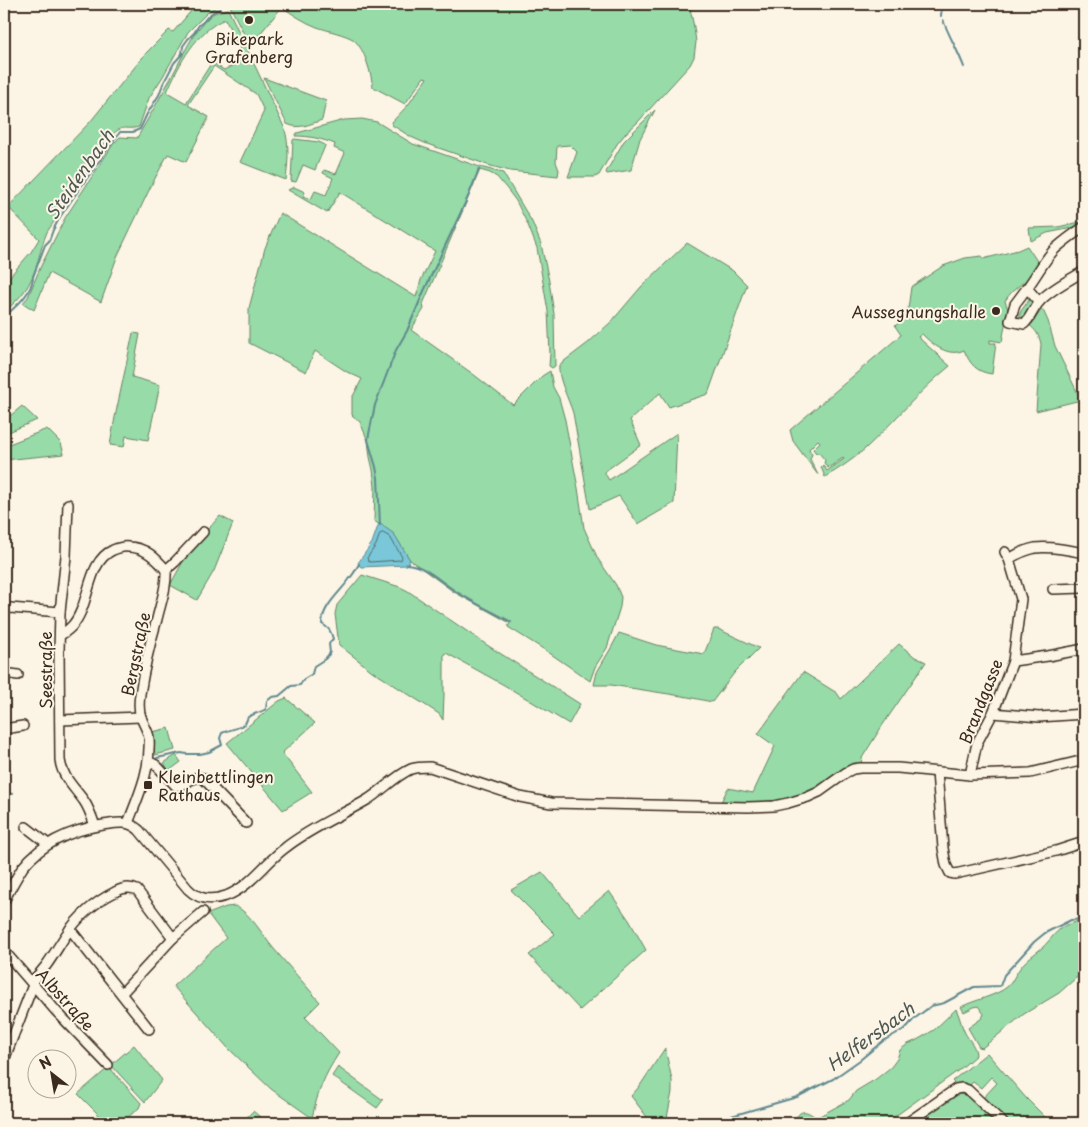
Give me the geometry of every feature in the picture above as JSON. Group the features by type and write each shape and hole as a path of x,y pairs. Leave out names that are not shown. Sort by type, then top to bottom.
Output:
{"street":[{"path":"1084,227 1055,249 1042,265 1015,304 1010,321 1024,324 1028,321 1039,302 1055,289 1084,271"},
{"path":"1027,288 1039,302"},
{"name":"Seestraße","path":"68,504 66,556 60,612 58,675 60,766 85,802 95,826"},
{"path":"60,635 79,617 96,568 101,560 110,552 126,546 139,548 151,554 166,570 202,532"},
{"name":"Brandgasse","path":"970,775 977,744 993,713 1013,661 1021,599 1007,555 1018,554 1036,548 1067,549 1084,553"},
{"name":"Bergstraße","path":"128,823 144,781 148,761 148,735 141,718 139,697 166,584 166,570"},
{"path":"1052,590 1084,588"},
{"path":"4,609 60,612"},
{"path":"60,622 73,624"},
{"path":"1013,661 1084,649"},
{"path":"4,673 18,675"},
{"path":"993,713 1040,717 1084,714"},
{"path":"60,720 141,718"},
{"path":"4,729 23,726"},
{"path":"4,901 23,868 48,844 73,832 95,826 128,823 139,830 173,872 197,896 213,899 226,896 238,890 298,838 368,799 398,777 419,767 430,767 520,797 551,803 748,807 774,806 808,797 819,792 847,772 860,768 898,768 970,775 1030,773 1084,760"},
{"path":"148,761 156,765 176,786 183,785 194,777 202,778 246,823"},
{"path":"937,772 943,848 946,865 950,873 955,874 1056,851 1084,842"},
{"path":"26,827 48,844"},
{"path":"4,1060 32,983 43,970 70,929 92,907 124,888 129,887 137,890 173,938"},
{"path":"122,994 173,938 203,912"},
{"path":"70,929 150,1029"},
{"name":"Albstraße","path":"4,951 108,1065"},
{"path":"907,1123 956,1090 962,1088 968,1090 1003,1123"}],"green space":[{"path":"197,4 221,4 223,6 208,12 188,32 149,98 139,127 122,128 111,136 47,232 35,271 27,288 4,313 4,283 31,252 39,239 8,207 90,122 147,52 169,30 173,32"},
{"path":"229,4 689,4 696,42 694,57 690,65 626,133 617,144 599,175 595,177 568,177 577,152 570,145 557,146 556,162 559,170 558,176 510,171 491,166 411,137 392,125 392,122 408,105 427,78 424,77 405,104 373,87 364,55 358,44 351,38 312,25 282,7 250,46"},
{"path":"228,9 284,127 288,147 286,180 240,162 264,111 256,94 214,66 188,105 209,117 186,162 168,154 117,257 101,302 49,273 34,310 23,303 28,297 65,218 114,143 120,137 137,138 198,29 212,15","holes":["225,19 245,59 224,70 212,62 186,103 167,92 177,70 197,40 215,24"]},
{"path":"264,78 326,101 322,120 309,125 291,126 287,124"},
{"path":"655,110 640,139 631,170 607,174 606,172 624,141"},
{"path":"362,119 377,122 413,144 503,173 532,222 541,244 554,314 555,366 552,368 549,366 548,311 537,248 516,201 497,177 480,170 423,304 424,309 411,330 513,405 542,376 550,371 553,387 559,398 565,420 584,528 598,559 616,585 621,597 620,607 607,648 595,667 590,681 508,627 510,623 454,592 410,560 394,534 374,521 375,487 368,441 360,422 352,415 352,398 362,379 347,372 315,351 306,372 249,343 249,308 265,248 280,213 416,297 421,280 435,251 340,192 327,213 288,190 294,187 305,192 303,196 311,199 315,191 326,195 333,178 323,173 324,170 336,174 345,153 334,148 335,144 316,138 295,136 297,133 344,120"},
{"path":"294,139 319,142 325,145 315,170 303,165 296,182 291,181"},
{"path":"1080,222 1083,226 1047,233 1031,241 1029,228 1058,227"},
{"path":"687,243 733,271 747,285 708,394 669,407 660,393 630,420 641,445 604,472 609,480 677,433 674,503 638,524 619,496 590,509 573,413 561,382 559,365 588,343 612,321 641,287"},
{"path":"1027,246 1039,264 1032,275 1013,291 1005,301 1008,309 1002,342 990,340 990,343 996,343 992,374 974,366 964,350 958,352 946,351 935,346 922,334 918,337 950,366 866,448 846,464 825,477 821,467 823,465 827,471 844,459 828,468 824,463 825,460 813,449 820,442 818,440 809,449 812,454 810,459 818,475 793,441 790,430 901,335 895,326 907,316 911,287 943,266 965,258 982,256 983,259"},
{"path":"1031,297 1034,302 1025,319 1018,319 1021,311"},
{"path":"1041,310 1043,310 1048,321 1055,346 1081,400 1036,411 1041,344 1037,333 1028,324 1032,324"},
{"path":"133,333 140,334 132,377 160,385 148,440 126,436 124,447 110,445"},
{"path":"22,406 37,420 4,434 4,421"},
{"path":"47,429 61,443 64,454 4,460 4,446"},
{"path":"220,516 233,523 214,571 197,600 170,585 190,549"},
{"path":"362,575 408,591 487,645 580,704 569,724 446,653 444,654 443,720 439,714 372,671 339,645 335,614 337,605"},
{"path":"714,629 718,629 759,648 735,672 712,702 611,685 594,685 597,672 619,633 656,645 704,654"},
{"path":"899,644 915,657 926,662 882,726 862,758 861,764 852,765 824,784 783,800 747,803 721,802 728,788 753,793 775,746 758,734 803,672 837,693 841,699"},
{"path":"286,698 315,723 282,753 312,792 283,810 227,743 279,701"},
{"path":"169,728 175,750 155,755 152,732"},
{"path":"176,755 181,762 169,771 164,763"},
{"path":"542,872 579,916 609,891 629,920 646,950 580,1010 529,955 555,934 511,890"},
{"path":"235,906 252,919 274,949 320,1002 305,1017 339,1053 322,1084 312,1118 271,1089 228,1048 173,986 226,938 208,914 226,907"},
{"path":"1080,921 1084,922 1084,971 1059,993 1024,1014 982,1048 979,1047 968,1028 982,1018 984,1014 978,1006 964,1012 961,1007 997,993 1007,987 1025,962 1043,947 1058,930"},
{"path":"956,1009 965,1033 974,1046 976,1055 959,1070 886,1123 793,1123 800,1113 809,1113 816,1118 849,1100 856,1091 891,1067 897,1059 900,1050 934,1030"},
{"path":"134,1045 162,1080 145,1102 111,1065"},
{"path":"665,1048 672,1080 672,1092 666,1123 638,1123 647,1117 631,1096"},
{"path":"987,1053 1026,1098 1051,1123 1009,1123 983,1098 997,1083 991,1077 981,1088 973,1082 969,1086 963,1083 955,1084 952,1081"},
{"path":"109,1067 141,1103 139,1108 121,1123 107,1123 78,1094"},
{"path":"338,1067 383,1100 377,1108 332,1076"},
{"path":"960,1094 972,1099 997,1123 916,1123 955,1095"},
{"path":"253,1111 266,1122 269,1123 241,1123"}],"water":[{"path":"379,523 394,534 410,560 407,565 361,567 359,565 358,563 372,543"}],"waterway":[{"path":"941,16 942,4"},
{"name":"Steidenbach","path":"4,317 22,300 30,289 45,245 73,198 120,132 133,132 140,129 174,63 182,54 183,46 199,25 213,12 220,9"},
{"path":"943,20 964,67"},
{"path":"380,525 378,478 368,440 375,405 396,350 407,331 479,169"},
{"path":"157,758 181,753 200,754 209,752 222,745 220,738 222,733 245,724 248,717 266,709 267,701 272,697 279,696 291,686 300,685 304,679 312,674 314,666 325,659 330,653 329,644 333,639 329,630 322,624 325,612 359,564"},
{"path":"407,564 427,571 463,596 511,622"},
{"path":"4,793 13,794"},
{"name":"Helfersbach","path":"643,1123 658,1120 697,1121 728,1117 797,1097 833,1079 883,1041 906,1028 931,1006 944,1003 974,987 1000,986 1004,975 1034,942 1045,933 1071,920 1084,919"}],"place":[{"name":"Bikepark Grafenberg","path":"249,20"},
{"name":"Aussegnungshalle","path":"996,311"},
{"name":"Kleinbettlingen Rathaus","path":"148,785"}]}
